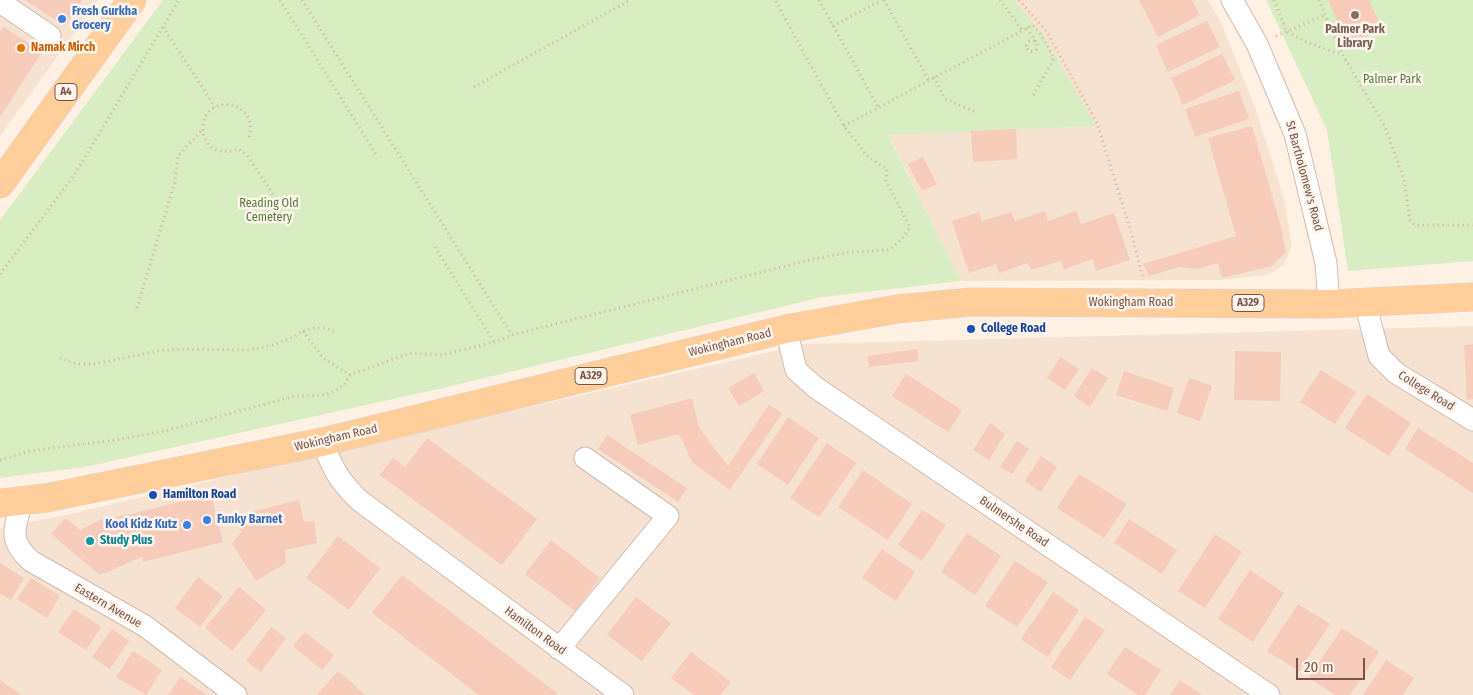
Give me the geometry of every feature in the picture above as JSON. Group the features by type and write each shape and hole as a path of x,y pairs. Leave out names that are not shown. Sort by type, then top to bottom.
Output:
{"main road":[{"name":"A4","path":"0,184 132,0"},
{"name":"Wokingham Road","path":"11,502 46,498 322,442 786,329 897,309 971,302 1329,304 1473,297"}],"street":[{"name":"St Bartholomew's Road","path":"1232,0 1257,44 1294,134 1326,263 1329,304"},
{"path":"0,2 50,36"},
{"name":"College Road","path":"1365,302 1379,356 1396,373 1473,420"},
{"name":"Bulmershe Road","path":"786,329 796,370 815,387 1269,695"},
{"name":"Hamilton Road","path":"322,442 330,464 343,484 360,501 623,695"},
{"path":"559,649 668,516 585,458"},
{"name":"Eastern Avenue","path":"11,502 16,544 20,551 31,561 145,626 236,695"}],"path":[{"path":"0,274 75,174 179,0"},
{"path":"280,0 377,156"},
{"path":"302,0 512,335"},
{"path":"474,87 630,0"},
{"path":"0,460 30,452 165,431 295,396 325,395 335,392 344,385 350,375 410,353 442,355 494,342 512,335 813,258 852,252 889,250 902,239 910,227 886,181 887,169 868,157 844,126 775,0"},
{"path":"818,0 878,108"},
{"path":"833,26 883,0 929,81"},
{"path":"1000,0 1022,30"},
{"path":"1019,0 1047,32 1097,123 1129,225 1149,303"},
{"path":"1274,0 1287,32 1304,41 1343,56"},
{"path":"1319,0 1343,56 1385,127 1404,179 1410,220 1415,225 1473,225"},
{"path":"1257,44 1325,15"},
{"path":"844,126 1033,25 1054,58 1032,98"},
{"path":"163,27 215,107"},
{"path":"1027,28 1036,42"},
{"path":"934,77 945,99 976,112"},
{"path":"137,308 175,181 178,156 202,129 207,114 215,107 228,104 242,110 250,122 251,130 249,137"},
{"path":"202,129 208,144 215,149 222,152 238,149 247,155 280,206 278,218"},
{"path":"435,248 494,342"},
{"path":"60,358 77,364 94,364 157,351 184,349 248,350 273,345 314,328 326,328 337,333"},
{"path":"303,331 323,358 350,375"}],"shaded area":[{"path":"0,0 98,0 0,136"},
{"path":"1015,0 1208,0 1221,22 1256,110 1284,199 1292,245 1284,265 1268,275 1221,280 961,281 888,134 1095,126 1043,34"},
{"path":"1473,326 1473,695 0,695 0,528 66,515 804,344"}],"green space":[{"name":"Reading Old Cemetery","path":"163,0 1015,0 1043,34 1096,126 888,135 961,281 823,297 443,388 85,467 0,478 0,220"},
{"name":"Palmer Park","path":"1266,0 1473,0 1473,261 1348,271 1327,130"}],"building":[{"name":"Fresh Gurkha Grocery","path":"25,0 82,0 65,26"},
{"path":"1139,0 1192,0 1200,15 1158,37"},
{"name":"Palmer Park Library","path":"1328,0 1369,0 1382,29 1348,45"},
{"path":"1207,21 1220,47 1168,72 1156,45"},
{"path":"4,27 42,52 0,117 0,32"},
{"path":"1222,54 1235,80 1183,105 1171,78"},
{"path":"1239,91 1249,119 1195,137 1185,109"},
{"path":"1252,126 1280,223 1286,252 1272,266 1222,278 1218,263 1197,269 1180,267 1149,276 1143,264 1236,236 1208,138"},
{"path":"1016,129 1017,159 973,162 971,131"},
{"path":"923,157 937,184 922,191 908,164"},
{"path":"1045,211 1048,221 1076,211 1081,224 1114,213 1130,260 1096,271 1093,259 1064,269 1061,261 1031,270 1028,263 999,273 996,264 969,273 952,221 979,212 982,221 1011,212 1015,221"},
{"path":"1473,344 1473,399 1467,400 1464,345"},
{"path":"917,349 919,361 869,367 867,356"},
{"path":"1235,351 1281,352 1280,401 1234,400"},
{"path":"1060,357 1079,369 1065,390 1047,378"},
{"path":"1092,368 1108,378 1090,407 1074,396"},
{"path":"1321,370 1356,392 1335,424 1300,402"},
{"path":"1124,371 1174,388 1167,411 1116,395"},
{"path":"754,373 764,391 739,406 728,388"},
{"path":"906,374 962,410 948,432 892,396"},
{"path":"1189,378 1212,386 1200,421 1177,413"},
{"path":"1367,394 1411,423 1389,456 1345,428"},
{"path":"692,398 699,428 728,466 769,405 782,413 730,490 692,462 679,434 638,445 630,415"},
{"path":"788,417 819,438 788,485 757,464"},
{"path":"990,423 1005,434 989,460 973,450"},
{"path":"1418,428 1473,463 1473,493 1405,449"},
{"path":"607,435 687,488 678,502 598,449"},
{"path":"427,438 537,519 502,565 380,475 393,458 405,467"},
{"path":"1017,441 1029,449 1012,474 1000,467"},
{"path":"827,443 856,463 819,517 790,498"},
{"path":"1041,456 1057,467 1041,492 1025,481"},
{"path":"863,470 912,504 888,540 838,507"},
{"path":"1079,474 1127,504 1104,538 1057,508"},
{"path":"211,494 223,542 143,562 142,557 100,575 51,534 66,518 80,530 102,519 131,514"},
{"path":"299,500 304,522 314,521 317,543 285,550 286,563 256,581 232,544 241,532 235,516"},
{"path":"922,510 946,525 922,561 898,545"},
{"path":"1129,519 1177,550 1162,574 1114,543"},
{"path":"967,533 1001,556 975,595 941,572"},
{"path":"1215,534 1242,552 1205,608 1178,591"},
{"path":"338,536 380,568 349,610 306,578"},
{"path":"551,540 600,578 575,611 525,574"},
{"path":"882,549 915,572 896,601 862,578"},
{"path":"1015,561 1048,582 1017,627 985,606"},
{"path":"0,563 24,578 11,600 0,593"},
{"path":"1250,570 1284,593 1253,642 1218,619"},
{"path":"402,575 557,693 556,695 479,695 372,613"},
{"path":"198,577 223,596 200,627 175,608"},
{"path":"31,578 60,596 47,618 17,599"},
{"path":"239,587 266,610 232,651 205,628"},
{"path":"1053,592 1079,610 1048,657 1021,639"},
{"path":"636,597 671,623 642,661 607,635"},
{"path":"1298,604 1330,624 1299,671 1267,651"},
{"path":"74,609 101,627 86,650 58,632"},
{"path":"1085,617 1105,630 1070,680 1051,667"},
{"path":"271,627 286,638 261,672 246,661"},
{"path":"1342,628 1379,652 1350,695 1335,695 1309,678"},
{"path":"112,629 129,641 110,669 92,657"},
{"path":"305,632 334,655 322,670 293,646"},
{"path":"1125,647 1161,670 1145,695 1138,695 1107,674"},
{"path":"133,651 162,670 146,695 116,677"},
{"path":"691,652 731,682 720,695 694,695 671,678"},
{"path":"1386,660 1414,678 1403,695 1363,695"},
{"path":"338,671 352,683 365,695 317,695"},
{"path":"180,677 194,686 207,695 168,695"},
{"path":"0,680 13,689 21,695 0,695"},
{"path":"1180,680 1202,695 1170,695"}],"place":[{"name":"Palmer Park Library","path":"1355,15"},
{"name":"Fresh Gurkha Grocery","path":"62,19"},
{"name":"Namak Mirch","path":"21,48"},
{"name":"College Road","path":"971,329"},
{"name":"Hamilton Road","path":"153,495"},
{"name":"Funky Barnet","path":"207,520"},
{"name":"Kool Kidz Kutz","path":"187,525"},
{"name":"Study Plus","path":"90,541"}]}
